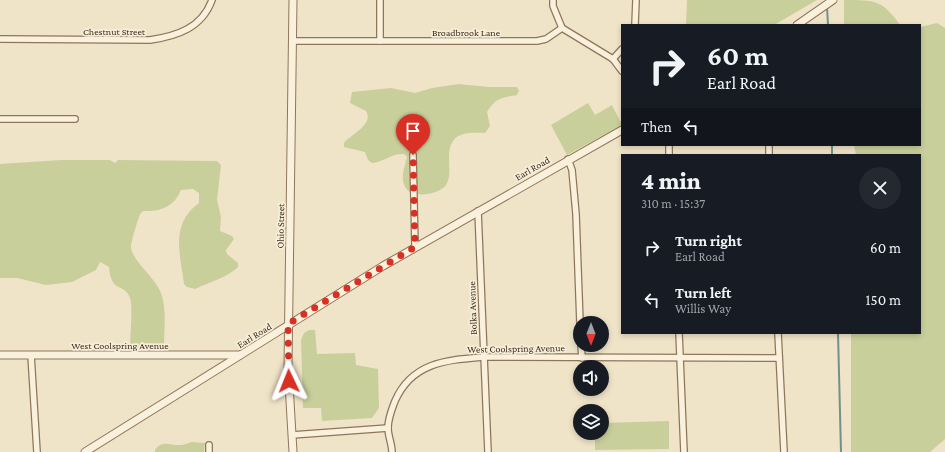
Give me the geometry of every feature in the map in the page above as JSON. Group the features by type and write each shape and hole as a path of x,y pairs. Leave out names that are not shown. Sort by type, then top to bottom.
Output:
{"street":[{"name":"Chestnut Street","path":"0,39 150,40 167,38 187,30 198,22 204,16 212,0"},
{"name":"Ohio Street","path":"293,0 288,324 288,367 293,452"},
{"path":"380,0 380,41"},
{"path":"553,0 553,6 562,28 613,59 621,70"},
{"path":"635,24 636,0"},
{"path":"798,24 833,0"},
{"name":"Broadbrook Lane","path":"292,41 537,42 546,39 562,28"},
{"path":"613,59 621,50"},
{"path":"0,119 75,119"},
{"name":"Earl Road","path":"86,452 288,324 415,247 621,131"},
{"path":"413,155 415,247"},
{"path":"568,160 572,170 576,214 580,316"},
{"name":"Bolka Avenue","path":"478,211 488,452"},
{"path":"678,334 681,358 684,452"},
{"path":"778,334 784,452"},
{"path":"582,352 582,358"},
{"name":"West Coolspring Avenue","path":"0,355 240,355"},
{"path":"31,355 37,452"},
{"name":"West Coolspring Avenue","path":"388,428 391,411 398,395 411,377 429,366 451,360 483,357 780,358"},
{"path":"292,435 342,433 388,428 392,452"},
{"path":"209,445 209,452"}],"green space":[{"path":"687,0 817,0 776,24 686,24"},
{"path":"844,0 864,0 883,6 899,24 844,24"},
{"path":"937,23 945,28 945,439 930,452 851,452 851,334 921,334 921,154 856,154 854,146 921,146 921,27"},
{"path":"459,84 489,87 517,87 519,91 517,95 499,99 490,107 487,112 490,126 485,133 464,134 453,141 449,152 448,180 446,185 437,191 419,194 408,191 403,180 403,172 407,157 404,154 396,155 372,163 368,160 365,152 344,147 344,143 361,129 367,121 368,116 366,111 350,103 352,92 391,88 415,93 432,88"},
{"path":"588,103 595,115 612,105 621,123 621,126 567,155 551,125"},
{"path":"61,160 110,160 115,163 118,160 217,161 221,165 217,200 221,217 220,231 232,236 234,239 226,250 227,254 238,263 238,267 234,271 195,289 187,287 184,284 179,240 180,230 184,220 190,211 199,203 199,193 193,189 181,190 174,201 166,207 155,211 143,211 140,214 136,225 132,240 132,252 135,258 154,281 161,293 165,313 164,348 130,348 130,298 124,290 112,281 109,267 100,262 96,270 72,282 46,285 17,278 0,278 0,164"},
{"path":"309,330 315,330 317,354 355,353 356,365 378,369 379,408 372,418 322,421 321,408 303,408 301,340 304,333"},
{"path":"669,421 669,449 595,450 595,440 609,440 609,423"},
{"path":"192,442 205,443 204,452 155,452 158,447 164,444 182,445"}],"waterway":[{"path":"827,7 828,24"},
{"path":"832,146 832,154"},
{"path":"838,334 841,452"}],"route":[{"path":"289,381 288,324 415,247 413,155"}]}
